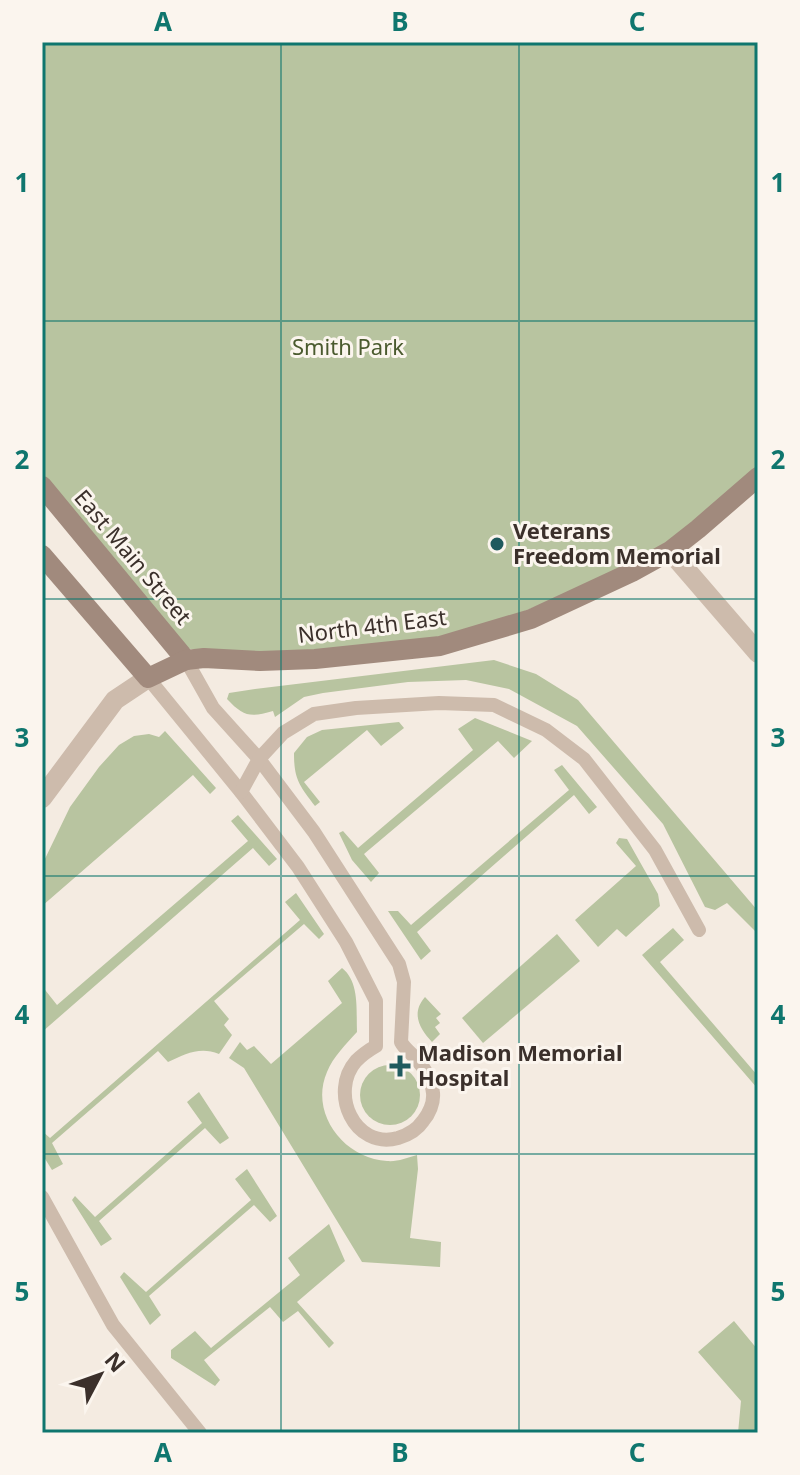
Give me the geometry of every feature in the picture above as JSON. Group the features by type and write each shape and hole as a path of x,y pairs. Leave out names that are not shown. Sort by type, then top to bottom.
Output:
{"street":[{"name":"North 4th East","path":"186,660 315,659 440,646 531,619 670,551 758,477"},
{"name":"East Main Street","path":"42,486 186,660"},
{"path":"670,551 758,653"},
{"path":"42,555 148,678"},
{"path":"42,798 115,700 148,678 186,660"}],"lane":[{"path":"148,678 298,867 346,942 376,1001 376,1046 355,1062 344,1085 350,1116 361,1130 377,1139 408,1135 421,1124 430,1109 433,1094 423,1068 401,1042 404,982 399,964 314,832 259,759 213,708 186,660"},
{"path":"241,792 259,759 283,733 314,714 439,703 494,705 546,730 584,759 655,850 699,930"},
{"path":"42,1197 113,1325 200,1433"}],"green space":[{"name":"Smith Park","path":"42,42 758,42 758,472 670,551 440,646 260,661 185,648 42,486"},
{"path":"494,660 536,674 578,700 758,911 758,934 727,903 715,910 705,907 663,824 577,726 509,689 466,680 408,682 304,697 275,717 273,711 247,714 227,699 229,693 255,689"},
{"path":"475,718 532,741 514,758 498,741 364,854 379,873 371,882 352,860 339,833 343,831 358,848 473,750 458,729"},
{"path":"399,722 404,728 381,746 367,730 304,782 320,802 315,806 301,787 295,769 294,753 307,737 322,730"},
{"path":"165,731 216,788 210,794 193,775 42,906 42,865 70,807 119,745 134,736 149,734 159,737"},
{"path":"562,765 597,807 589,814 574,795 417,932 431,951 421,960 388,911 398,911 411,925 569,790 554,770"},
{"path":"238,815 277,859 269,866 253,848 42,1032 42,986 57,1005 248,841 231,821"},
{"path":"619,838 627,839 658,894 660,906 626,937 617,929 598,947 575,920 636,866 616,843"},
{"path":"296,893 324,934 319,939 304,924 214,1001 229,1019 224,1025 232,1035 219,1054 199,1051 168,1062 158,1051 52,1143 63,1164 52,1170 42,1154 42,1131 50,1138 300,920 285,902"},
{"path":"673,928 684,940 660,962 758,1076 758,1089 642,955"},
{"path":"557,934 580,961 483,1043 462,1018"},
{"path":"342,968 354,989 357,1032 327,1072 323,1103 327,1118 344,1143 371,1158 394,1161 417,1155 410,1238 441,1242 440,1267 362,1262 244,1068 229,1058 240,1042 247,1050 254,1046 271,1064 342,1003 328,981"},
{"path":"425,997 441,1014 436,1018 440,1023 435,1027 440,1034 432,1042 418,1020 418,1009"},
{"path":"390,1065 402,1067 411,1074 418,1083 418,1107 411,1116 402,1123 390,1125 378,1123 369,1116 362,1107 360,1095 362,1083 369,1074 378,1067"},
{"path":"199,1092 229,1138 220,1144 205,1128 99,1221 112,1239 101,1246 72,1200 75,1196 95,1217 202,1123 187,1102"},
{"path":"247,1169 277,1216 270,1222 254,1205 149,1296 161,1315 150,1325 120,1277 124,1272 146,1292 251,1200 235,1179"},
{"path":"329,1224 345,1261 297,1302 334,1343 329,1348 298,1311 283,1322 270,1307 204,1360 220,1380 215,1386 171,1358 171,1350 195,1331 211,1348 300,1275 288,1258"},
{"path":"734,1321 758,1350 758,1433 738,1433 741,1401 698,1352"}],"place":[{"name":"Veterans Freedom Memorial","path":"497,544"},
{"name":"Madison Memorial Hospital","path":"400,1066"}]}
